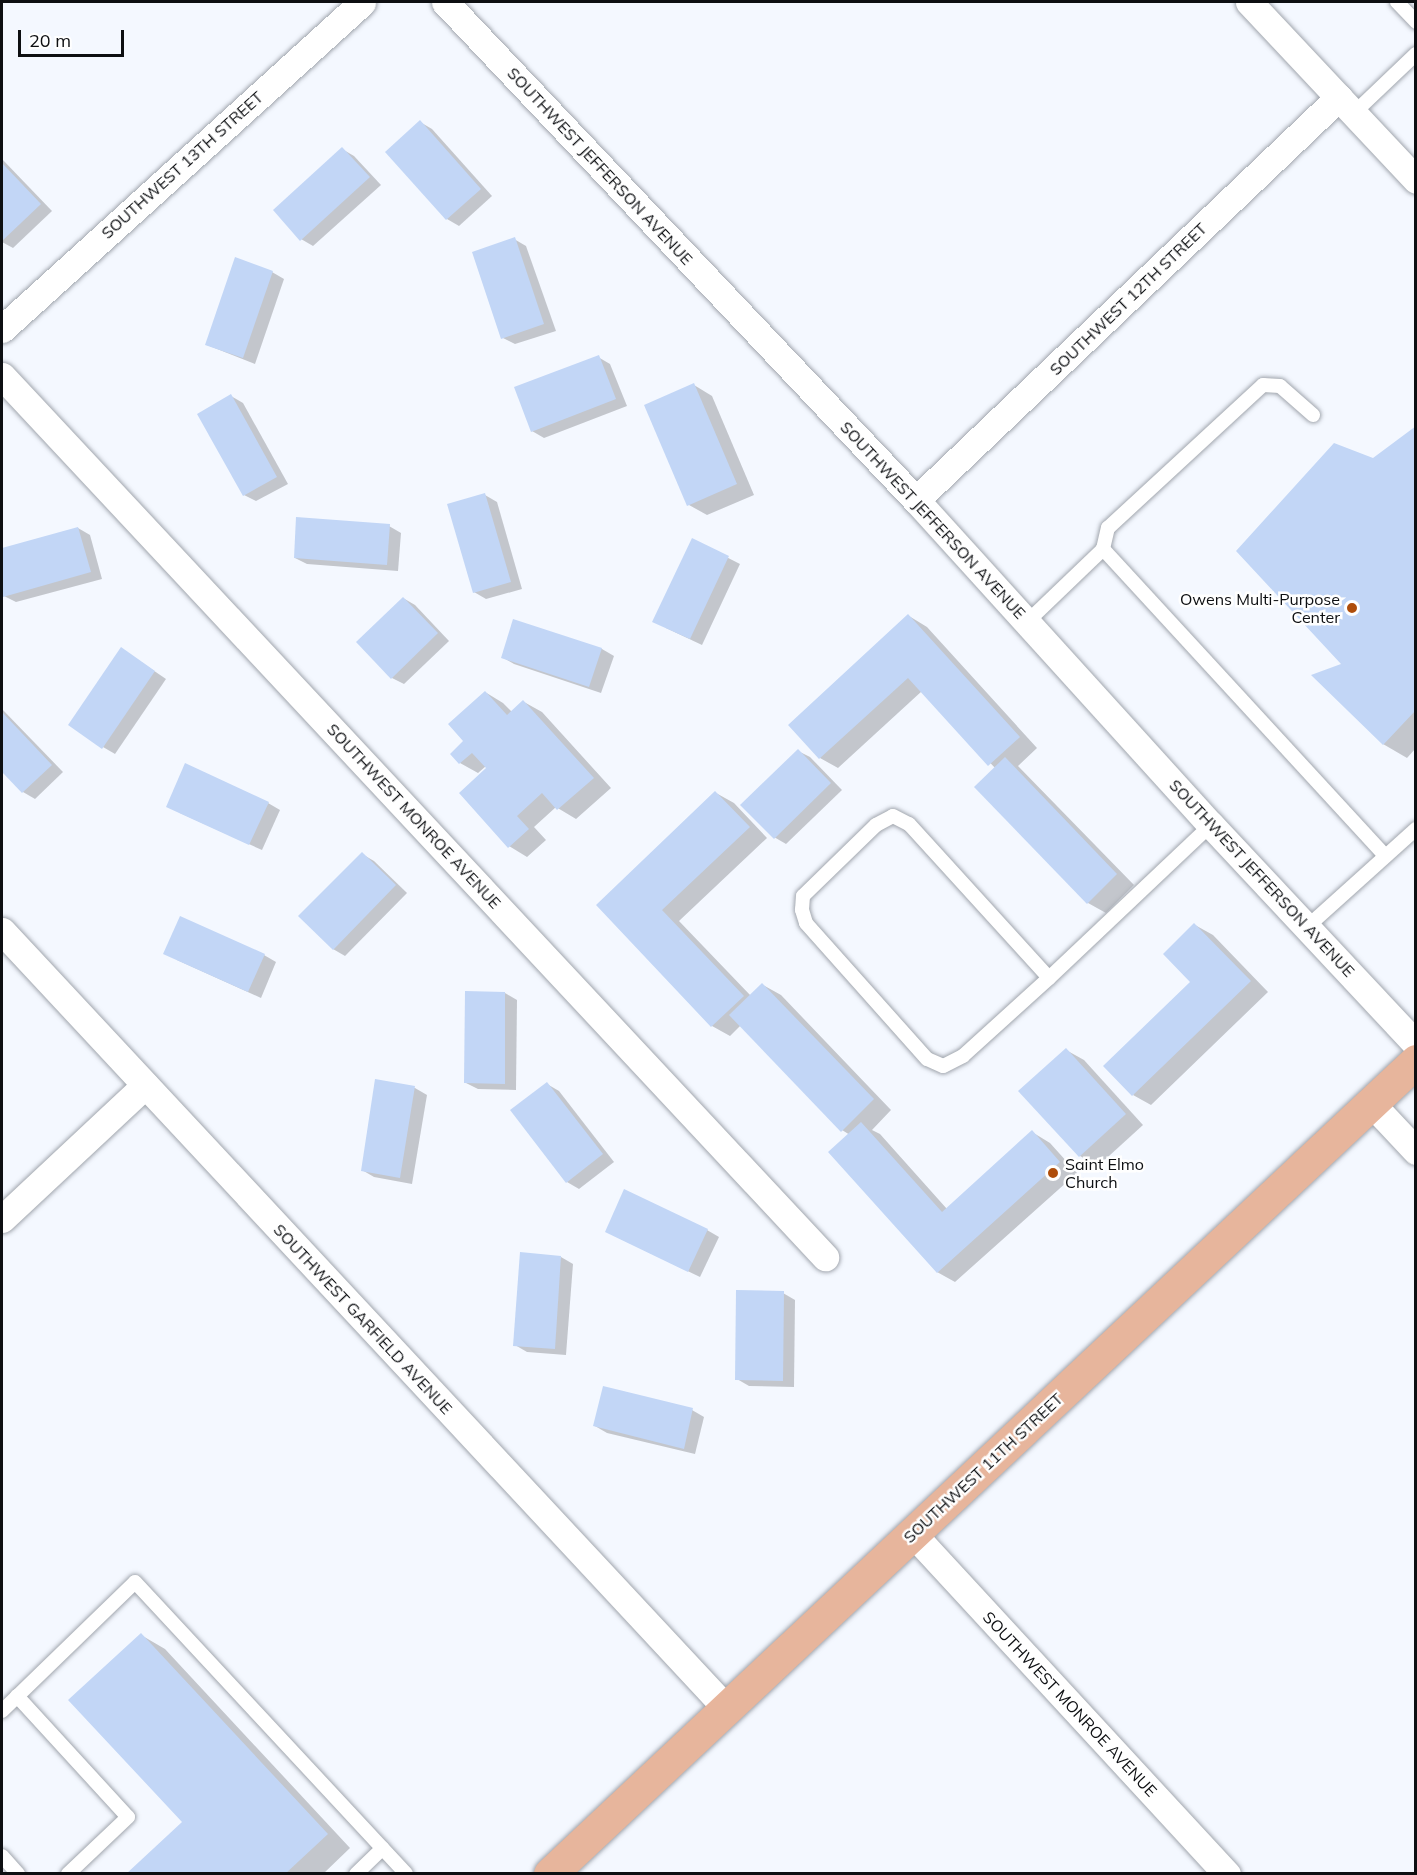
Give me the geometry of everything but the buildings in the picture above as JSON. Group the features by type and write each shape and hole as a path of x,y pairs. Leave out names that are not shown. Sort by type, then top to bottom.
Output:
{"main road":[{"name":"SOUTHWEST 11TH STREET","path":"550,1874 725,1707 913,1534 1416,1061"}],"street":[{"name":"SOUTHWEST 13TH STREET","path":"2,329 362,2"},
{"name":"SOUTHWEST JEFFERSON AVENUE","path":"445,2 916,500 1211,825 1416,1044"},
{"path":"1249,2 1416,180"},
{"name":"SOUTHWEST 12TH STREET","path":"916,500 1346,105"},
{"name":"SOUTHWEST MONROE AVENUE","path":"2,376 825,1257"},
{"name":"SOUTHWEST GARFIELD AVENUE","path":"2,931 725,1707"},
{"path":"2,1219 145,1085"},
{"path":"1371,1103 1416,1151"},
{"name":"SOUTHWEST MONROE AVENUE","path":"913,1534 1227,1874"}],"lane":[{"path":"1397,2 1416,22"},
{"path":"1346,105 1416,54"},
{"path":"1027,622 1103,549 1108,528 1263,385 1280,386 1312,415"},
{"path":"1103,549 1385,856"},
{"path":"1049,978 909,824 893,816 876,825 803,896 802,910 806,923 927,1059 943,1066 963,1056 1049,978 1211,825"},
{"path":"1307,927 1416,829"},
{"path":"2,1711 135,1582 406,1874"},
{"path":"17,1696 128,1817 68,1874"},
{"path":"356,1874 383,1848"},
{"path":"2,1856 18,1874"}],"place":[{"name":"Owens Multi-Purpose Center","path":"1352,608"},
{"name":"Saint Elmo Church","path":"1053,1173"}]}
